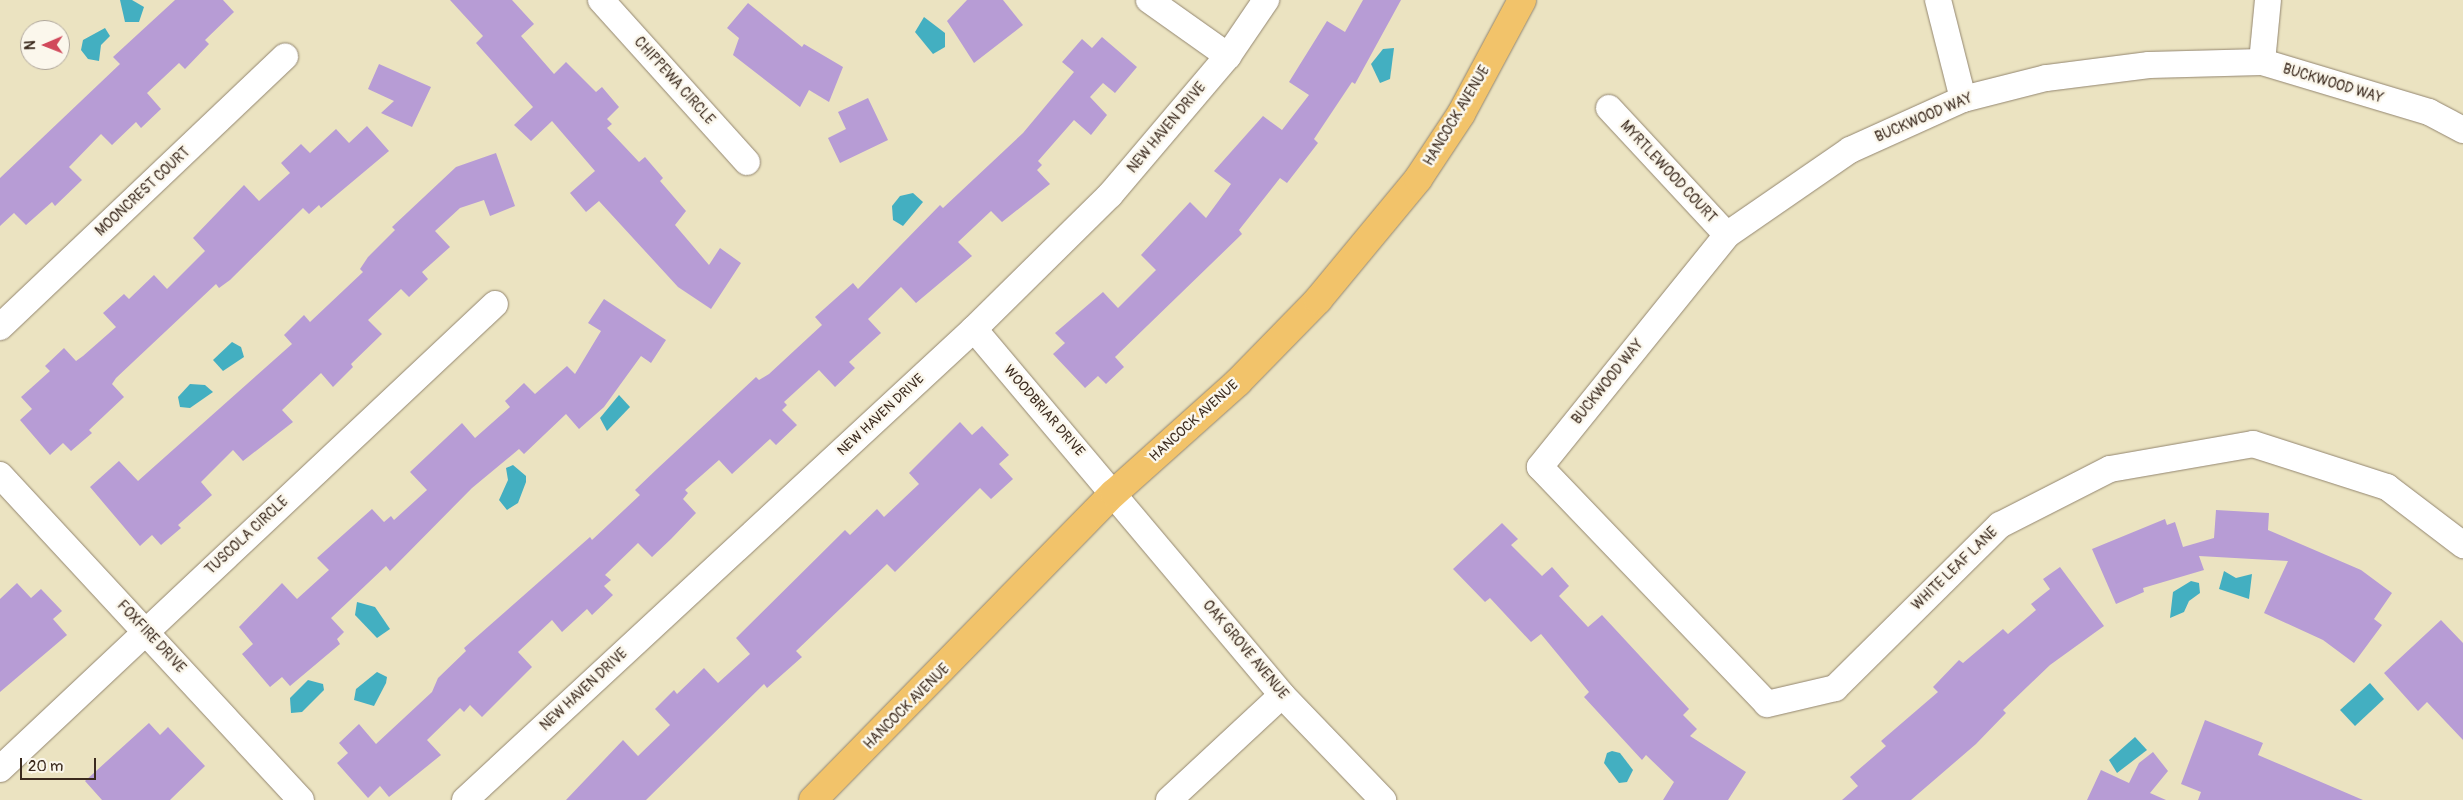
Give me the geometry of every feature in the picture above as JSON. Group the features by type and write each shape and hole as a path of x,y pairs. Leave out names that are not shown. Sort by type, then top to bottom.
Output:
{"main road":[{"name":"HANCOCK AVENUE","path":"813,800 1114,492 1238,382 1366,244 1418,179 1461,114 1522,0"}],"street":[{"name":"CHIPPEWA CIRCLE","path":"601,0 747,162"},
{"path":"1149,0 1228,56"},
{"name":"NEW HAVEN DRIVE","path":"465,800 974,329 1110,195 1228,56 1266,0"},
{"path":"1938,0 1963,99"},
{"path":"2262,62 2268,0"},
{"name":"MOONCREST COURT","path":"0,327 285,57"},
{"name":"BUCKWOOD WAY","path":"1540,467 1727,235 1850,150 1963,99 2046,78 2149,65 2262,62 2429,112 2463,130"},
{"name":"MYRTLEWOOD COURT","path":"1609,108 1727,235"},
{"name":"TUSCOLA CIRCLE","path":"0,769 495,304"},
{"name":"WOODBRIAR DRIVE","path":"974,329 1114,492"},
{"name":"WHITE LEAF LANE","path":"1540,467 1767,704 1835,688 2000,525 2110,470 2253,444 2387,487 2463,545"},
{"name":"FOXFIRE DRIVE","path":"0,475 301,800"},
{"name":"OAK GROVE AVENUE","path":"1114,492 1282,695 1383,800"},
{"path":"1170,800 1282,695"}],"water":[{"path":"120,0 132,0 144,7 139,22 125,22"},
{"path":"924,17 945,33 945,47 933,54 915,32"},
{"path":"105,28 110,36 101,45 99,61 88,59 81,50 83,40"},
{"path":"1394,48 1390,79 1380,83 1371,64 1383,49"},
{"path":"913,193 923,202 903,226 893,220 892,206 900,196"},
{"path":"232,342 241,347 244,357 223,371 213,360"},
{"path":"190,384 205,385 213,392 190,408 180,407 178,397"},
{"path":"619,395 630,407 607,431 600,418"},
{"path":"513,465 526,476 526,482 518,503 507,510 499,500 508,480 506,468"},
{"path":"2224,571 2236,578 2252,574 2249,599 2219,589"},
{"path":"2191,581 2199,583 2200,593 2189,601 2184,612 2170,618 2173,592"},
{"path":"357,602 375,607 390,629 377,638 355,615"},
{"path":"377,672 387,677 386,683 374,706 354,700 356,689"},
{"path":"308,680 323,684 324,690 302,712 291,713 290,698"},
{"path":"2370,683 2384,699 2355,726 2340,710"},
{"path":"2135,737 2147,750 2117,773 2109,760"},
{"path":"1612,751 1620,753 1633,770 1627,782 1619,783 1604,763 1607,753"}],"building":[{"path":"175,0 223,0 234,12 205,40 209,44 185,69 179,63 147,93 161,109 141,128 136,122 112,145 101,134 69,167 82,180 55,206 52,202 26,225 14,213 0,226 0,178 120,64 113,57"},
{"path":"450,0 512,0 534,24 521,36 554,74 566,62 596,92 602,87 619,107 607,119 612,124 607,128 639,162 645,157 663,178 660,181 686,211 675,225 709,265 720,248 741,263 711,309 678,287 599,201 586,212 570,193 595,171 552,121 531,141 514,125 533,107 476,43 483,36"},
{"path":"967,0 1003,0 1023,25 974,63 947,21"},
{"path":"1363,0 1401,0 1355,84 1352,82 1314,139 1318,143 1287,183 1280,178 1239,230 1242,234 1115,357 1124,367 1106,384 1098,376 1085,388 1053,354 1065,343 1055,333 1103,292 1118,308 1156,270 1141,255 1190,202 1206,218 1231,184 1214,171 1263,116 1282,130 1309,95 1289,82 1327,21 1345,32"},
{"path":"748,3 802,47 804,44 843,67 829,102 809,90 800,107 733,55 739,38 727,28"},
{"path":"1102,37 1137,67 1115,93 1103,83 1090,97 1107,115 1091,135 1074,120 1038,161 1042,165 1037,170 1050,184 1002,222 991,211 958,242 972,256 916,303 901,287 868,319 881,333 849,362 855,368 835,387 819,370 784,402 787,405 782,410 797,425 776,445 770,439 732,474 719,460 685,490 688,493 683,499 696,513 671,539 652,557 638,543 605,575 611,580 604,586 613,595 592,615 587,609 562,632 552,620 518,652 532,667 482,717 470,705 464,712 460,708 427,740 441,755 389,797 380,786 368,798 337,763 348,753 339,743 359,724 376,744 432,692 438,678 466,651 464,648 590,537 592,540 640,495 635,490 657,469 756,377 759,380 769,374 822,325 815,317 853,283 858,289 940,205 943,208 1023,133 1074,72 1062,62 1082,39 1092,48"},
{"path":"379,64 431,87 412,127 381,113 394,101 368,89"},
{"path":"868,98 888,140 840,163 828,138 846,129 838,112"},
{"path":"367,126 389,151 321,208 319,205 309,214 303,208 230,280 219,288 216,284 116,378 112,384 124,397 89,430 92,433 71,451 63,443 50,455 20,420 32,409 21,397 50,371 45,366 64,348 76,361 83,356 116,327 103,313 124,294 129,299 154,275 167,289 205,251 193,238 244,185 259,201 290,173 281,163 301,144 310,153 336,129 349,143"},
{"path":"496,153 515,206 490,216 484,200 460,208 435,231 450,247 422,272 428,279 409,297 401,289 368,320 382,334 351,364 353,367 333,387 321,373 282,410 293,422 243,461 233,450 201,482 212,495 178,525 181,528 161,545 152,535 140,546 90,487 119,461 138,481 292,344 284,335 304,315 310,322 363,272 360,269 368,257 395,230 392,227 456,167"},
{"path":"604,299 666,340 651,363 641,356 604,407 579,429 566,414 524,454 519,449 472,488 390,571 386,566 331,618 344,632 337,639 340,644 290,686 282,677 270,687 242,654 253,644 239,627 282,583 297,599 329,570 317,558 372,509 384,522 391,516 394,520 427,490 410,472 462,423 475,438 510,407 505,401 524,383 535,394 567,366 575,374 601,331 588,323"},
{"path":"960,422 972,435 982,426 1009,455 999,464 1013,479 991,499 980,488 895,572 887,564 796,651 802,657 767,688 764,684 646,800 566,800 623,740 638,756 670,725 655,709 674,690 677,694 704,668 718,683 750,654 736,638 845,530 850,535 877,509 884,517 919,484 909,473"},
{"path":"2216,510 2269,513 2268,530 2361,570 2392,593 2374,619 2382,625 2354,663 2323,640 2264,613 2288,561 2199,556 2204,570 2143,588 2144,592 2116,604 2092,549 2165,519 2167,525 2175,522 2183,547 2214,538"},
{"path":"1502,523 1518,539 1511,545 1542,576 1552,567 1569,586 1559,596 1588,627 1602,615 1689,709 1683,715 1697,729 1690,736 1746,772 1728,800 1663,800 1674,782 1646,755 1642,760 1584,697 1589,692 1541,634 1531,642 1490,598 1485,602 1453,569"},
{"path":"2060,567 2104,626 2050,665 2003,710 2006,713 1976,744 1911,800 1842,800 1858,786 1850,777 1886,746 1881,741 1938,692 1933,687 1959,660 1963,663 2003,629 2008,634 2036,610 2031,604 2050,589 2043,579"},
{"path":"17,583 31,598 41,589 62,611 53,619 67,635 0,692 0,599"},
{"path":"2441,620 2463,643 2463,740 2427,702 2418,711 2384,673"},
{"path":"2205,720 2263,743 2258,755 2363,800 2198,800 2201,792 2181,784"},
{"path":"149,723 160,735 168,727 205,766 170,800 102,800 85,781"},
{"path":"2153,752 2168,771 2150,793 2166,800 2087,800 2101,770 2129,783 2139,763"}]}
